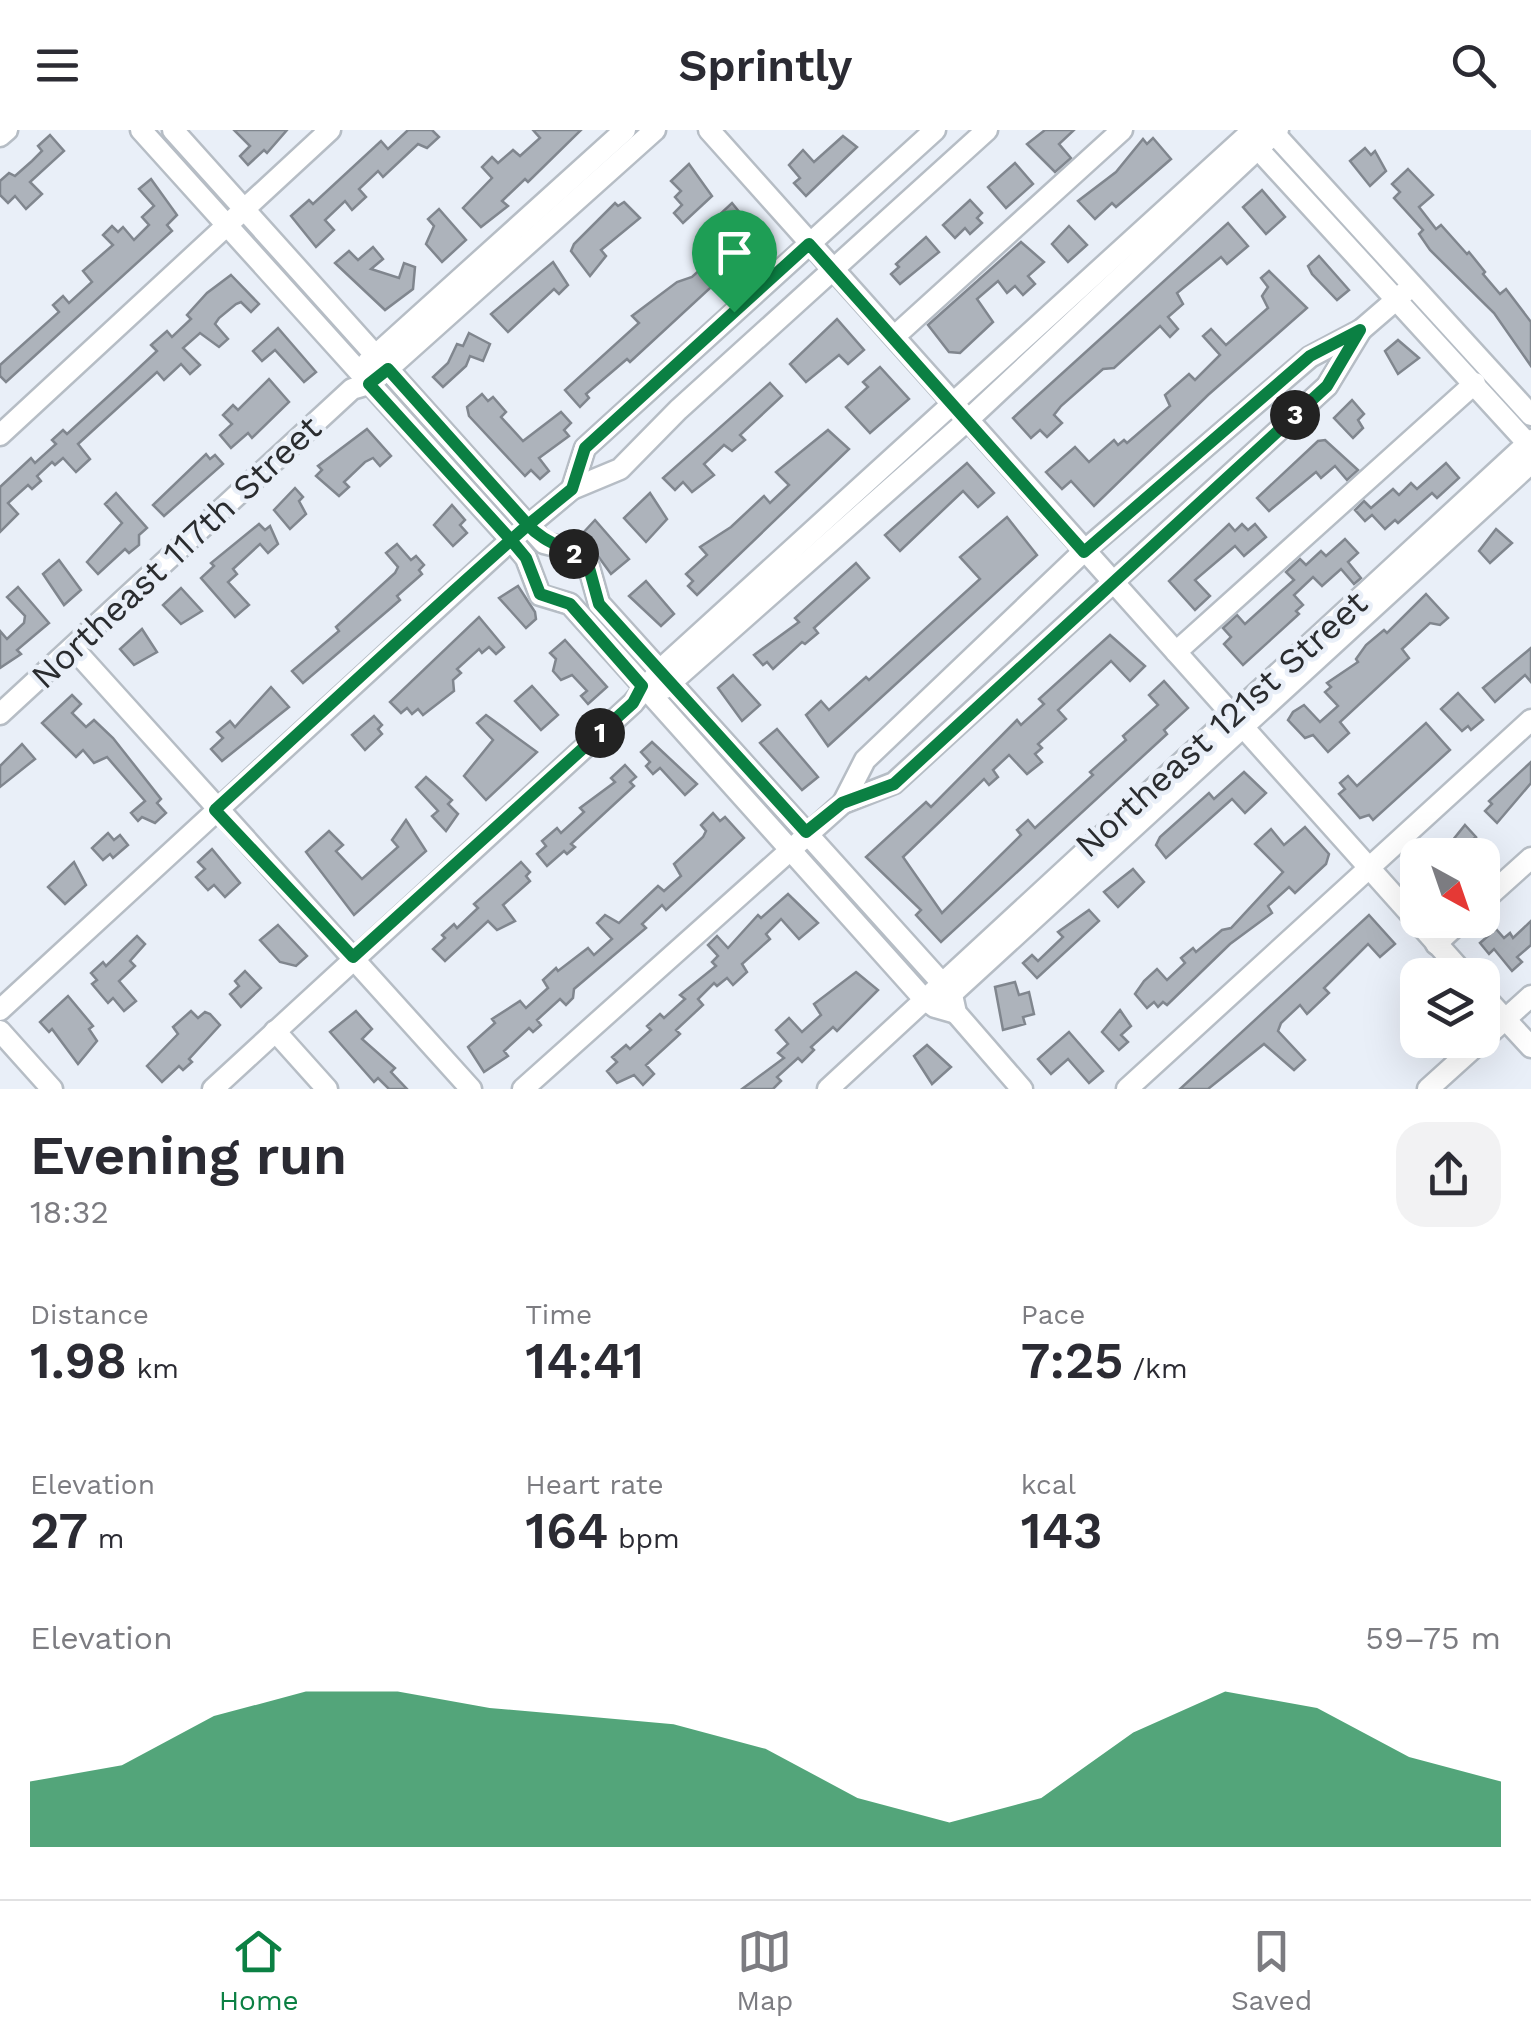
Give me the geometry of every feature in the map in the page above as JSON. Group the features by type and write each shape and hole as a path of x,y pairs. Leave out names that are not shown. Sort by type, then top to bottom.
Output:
{"street":[{"path":"0,136 7,130"},
{"path":"141,130 236,216 382,362 544,542 564,548 588,564 599,604 806,832 937,1001"},
{"path":"174,130 360,382 526,558 540,594 570,604 643,696 1022,1089"},
{"path":"0,435 330,130"},
{"name":"Northeast 117th Street","path":"0,714 382,362 626,130"},
{"name":"Northeast 117th Street","path":"382,362 655,130"},
{"path":"708,130 1449,958"},
{"path":"572,489 585,448 935,130"},
{"path":"0,1010 511,540 572,489 620,469 678,410 987,130"},
{"path":"895,336 1122,130"},
{"path":"1260,134 1405,292 1531,415"},
{"path":"667,675 953,401 1260,134"},
{"path":"212,1089 643,696 968,420 1260,134"},
{"path":"842,803 866,760 1084,552 1310,356 1360,330 1405,292"},
{"path":"1405,292 1530,448"},
{"path":"523,1089 806,832 842,803 894,784 1327,386 1360,330"},
{"path":"1176,652 1475,384"},
{"name":"Northeast 121st Street","path":"828,1089 937,1001 1530,448"},
{"path":"73,648 215,810 471,1089"},
{"path":"1127,1089 1531,720"},
{"path":"1500,886 1531,858"},
{"path":"1436,944 1442,938"},
{"path":"1440,1085 1531,996"},
{"path":"1500,1013 1531,1047"},
{"path":"0,1031 52,1089"},
{"path":"275,1031 327,1089"}],"building":[{"path":"234,130 287,130 267,153 264,150 248,165 240,156 250,146"},
{"path":"408,130 432,130 439,137 427,148 418,144 383,177 378,171 359,189 366,197 352,210 345,201 325,220 334,230 316,247 291,216 309,200 313,204 381,141 388,149"},
{"path":"533,130 581,130 528,182 525,179 502,201 508,206 481,227 463,208 492,178 482,167 492,157 498,163 513,150 520,156 540,138"},
{"path":"1045,130 1074,130 1059,144 1071,158 1055,172 1027,144"},
{"path":"50,135 64,151 30,182 42,194 26,209 15,196 8,203 0,195 0,181 9,173 15,176 32,161 42,151 38,146"},
{"path":"843,136 857,147 806,196 794,183 800,178 789,165 803,150 814,162"},
{"path":"1153,138 1171,159 1116,207 1112,203 1095,219 1078,201 1116,172 1143,139 1147,144"},
{"path":"1365,148 1371,155 1375,151 1386,171 1370,186 1350,161"},
{"path":"1015,163 1033,184 1006,208 988,187"},
{"path":"689,164 712,196 683,223 674,213 682,205 675,197 681,191 671,181"},
{"path":"1408,169 1433,195 1419,207 1436,229 1441,225 1469,252 1500,294 1506,289 1531,322 1531,366 1494,313 1430,250 1419,234 1423,230 1394,198 1400,192 1392,184"},
{"path":"151,179 177,215 167,225 172,231 6,382 0,376 0,365 59,312 53,305 63,296 69,303 92,282 83,271 113,245 103,235 112,226 118,232 123,227 134,240 149,225 142,217 154,206 139,189"},
{"path":"1262,190 1285,217 1266,234 1243,207"},
{"path":"970,200 982,213 977,218 982,223 970,234 965,228 955,238 943,225"},
{"path":"624,202 640,218 601,250 606,256 590,276 571,251 574,244 615,203 618,206"},
{"path":"732,203 762,240 630,362 627,359 586,394 589,398 580,407 565,390 639,323 632,316 677,282 692,277 736,237 718,216"},
{"path":"439,209 466,240 442,262 426,244 434,226 428,219"},
{"path":"1228,223 1248,246 1227,264 1221,257 1177,293 1183,304 1168,317 1178,329 1170,337 1160,326 1114,368 1103,369 1061,406 1054,415 1062,423 1047,437 1040,430 1031,438 1013,418"},
{"path":"1069,226 1087,245 1068,262 1052,244"},
{"path":"926,237 939,252 900,284 891,274 899,267 896,264"},
{"path":"1021,242 1044,262 1028,276 1035,284 1023,295 1015,286 1007,293 998,281 977,299 993,322 960,353 949,352 928,325"},
{"path":"373,247 383,259 371,269 399,278 404,263 415,267 413,289 385,310 335,263 349,251 358,260"},
{"path":"1319,256 1349,290 1337,300 1308,266"},
{"path":"553,262 568,285 559,294 554,289 508,332 491,314"},
{"path":"1269,271 1307,308 1208,395 1094,506 1071,481 1062,489 1046,472 1075,447 1089,462 1114,440 1118,445 1124,440 1127,443 1170,406 1165,395 1189,374 1195,380 1220,355 1203,336 1211,329 1226,345 1268,308 1262,296 1268,287 1261,278"},
{"path":"231,275 259,304 251,312 241,302 219,318 215,324 228,339 219,347 200,333 183,348 200,365 190,374 181,364 164,380 157,372 78,444 90,459 76,472 63,458 55,465 52,462 37,476 41,481 32,489 28,485 8,503 18,514 0,532 0,487 31,458 35,463 56,444 52,440 63,430 67,434 125,381 157,351 151,345 167,331 172,337 191,319 187,315 207,293"},
{"path":"837,319 864,350 848,364 839,355 806,382 790,364"},
{"path":"278,328 316,372 304,382 275,350 262,361 253,351"},
{"path":"469,333 490,344 483,361 470,356 466,366 443,387 433,377 448,363 457,344 463,346"},
{"path":"1398,340 1419,358 1398,374 1385,351"},
{"path":"880,367 909,399 870,433 846,407 868,387 863,382"},
{"path":"269,379 289,402 252,438 248,433 231,448 220,435 232,424 223,415 233,405 238,410"},
{"path":"770,383 782,396 740,435 745,440 732,451 724,445 704,464 714,475 692,492 683,482 675,490 663,478"},
{"path":"482,394 488,401 493,397 506,412 501,417 523,441 561,412 571,423 564,430 569,436 539,458 549,471 540,479 531,470 525,476 469,416 467,407"},
{"path":"1352,400 1364,414 1358,420 1363,428 1353,438 1334,418"},
{"path":"367,429 391,456 380,466 373,458 365,462 344,482 349,487 339,496 316,476 322,470 318,466"},
{"path":"828,430 849,449 697,595 688,586 693,581 686,574 707,555 700,547 731,527 764,496 770,503 789,485 776,472"},
{"path":"1325,440 1358,470 1347,480 1335,466 1321,478 1316,472 1269,511 1257,498 1318,441"},
{"path":"206,454 210,459 215,455 223,464 164,516 153,505"},
{"path":"967,463 994,493 978,507 963,491 900,551 885,535"},
{"path":"1446,463 1459,478 1437,498 1432,493 1398,523 1395,520 1385,529 1372,515 1365,521 1355,510 1364,501 1371,508 1393,489 1399,495 1411,483 1417,489"},
{"path":"295,488 303,497 299,501 306,514 290,529 274,510"},
{"path":"116,493 147,528 139,535 139,545 129,553 125,549 98,574 87,562 122,523 105,504"},
{"path":"650,493 667,519 646,542 624,518"},
{"path":"452,505 465,520 460,525 467,533 453,546 434,525"},
{"path":"1007,517 1037,555 828,746 806,715 821,701 829,710 866,677 869,680 980,579 960,557"},
{"path":"595,520 629,559 611,574 582,534"},
{"path":"259,524 265,530 270,526 278,544 268,553 260,544 233,569 237,574 228,582 249,605 235,617 201,578 214,566 211,563"},
{"path":"1229,524 1235,531 1242,524 1248,530 1255,524 1266,537 1244,556 1235,546 1195,580 1210,596 1195,610 1169,581"},
{"path":"1496,529 1512,543 1490,563 1479,551"},
{"path":"1345,539 1358,553 1348,562 1361,578 1354,584 1341,569 1322,586 1313,577 1294,595 1303,605 1296,611 1299,614 1243,665 1224,644 1231,637 1223,628 1237,615 1245,624 1294,580 1286,572 1300,559 1306,565 1321,551 1326,556"},
{"path":"397,544 411,560 416,556 424,565 419,570 422,574 397,596 400,600 303,683 292,671 339,631 336,627 395,573 398,567 386,553"},
{"path":"59,560 81,590 64,605 43,574"},
{"path":"856,563 869,578 814,628 818,633 805,644 802,642 773,669 767,662 763,665 754,655 799,622 795,618"},
{"path":"646,581 674,614 661,626 629,596"},
{"path":"518,586 535,612 536,619 526,628 499,598"},
{"path":"18,587 49,623 17,650 21,654 0,668 0,631 7,639 24,623 25,616 7,597"},
{"path":"181,588 202,611 181,624 163,605"},
{"path":"1426,594 1448,618 1440,625 1430,623 1402,649 1409,658 1340,722 1349,733 1328,752 1313,735 1305,738 1288,720 1293,712 1304,705 1320,722 1338,706 1325,692 1331,687 1327,683 1358,662 1356,659 1366,645 1384,630 1387,633"},
{"path":"479,617 504,647 496,654 489,647 482,653 479,649 457,669 461,673 453,680 454,691 423,715 418,709 412,714 407,708 401,713 390,702"},
{"path":"142,629 157,652 134,665 120,649"},
{"path":"1110,635 1145,666 1130,681 1111,661 1058,710 1066,719 1038,744 1042,748 1035,754 1042,762 1027,774 1009,755 993,770 998,777 989,785 984,779 903,857 942,913 1021,835 1017,830 1028,820 1035,828 1093,775 1090,772 1126,740 1123,736 1158,705 1149,695 1164,681 1188,708 1164,730 1167,734 941,942 916,915 921,910 866,857 926,802 931,807 1017,720 1021,725 1044,704 1039,699"},
{"path":"565,640 607,687 588,704 581,696 587,691 572,675 561,680 553,671 556,659 550,653"},
{"path":"1531,648 1531,682 1525,675 1495,702 1483,688"},
{"path":"733,675 760,705 742,721 718,688"},
{"path":"532,686 558,715 541,730 515,701"},
{"path":"271,687 289,707 222,761 211,749 223,738 217,732 230,721 235,727"},
{"path":"1458,693 1483,720 1471,730 1468,726 1462,731 1441,709"},
{"path":"72,695 81,704 72,713 86,727 94,720 113,738 161,799 157,803 166,813 155,823 142,817 138,821 131,813 145,801 107,757 94,763 83,750 76,757 42,723"},
{"path":"486,715 537,752 486,800 464,776 493,740 477,723"},
{"path":"374,716 382,725 378,729 382,734 365,750 352,735"},
{"path":"1426,723 1450,750 1373,820 1369,815 1360,818 1339,794 1345,789 1340,783 1348,776 1357,786"},
{"path":"777,729 818,777 802,790 760,743"},
{"path":"652,742 697,784 685,795 660,768 653,774 646,766 650,762 641,752"},
{"path":"22,744 35,759 0,787 0,766"},
{"path":"1531,762 1531,783 1497,823 1485,811 1492,804 1489,801"},
{"path":"625,765 636,777 630,782 634,786 571,844 575,847 547,866 537,854 546,846 542,841 557,828 561,833 584,812 580,808 615,782 611,778"},
{"path":"1244,772 1266,793 1245,813 1232,799 1166,858 1156,845 1160,837 1209,793 1214,799"},
{"path":"426,777 452,800 448,804 458,814 446,831 432,816 438,811 416,787"},
{"path":"713,813 720,821 725,817 744,838 666,910 662,905 642,924 646,928 574,989 573,998 566,1005 560,999 537,1020 541,1025 533,1032 529,1028 504,1051 508,1056 484,1072 468,1047 495,1023 492,1019 520,1001 526,1008 548,988 543,980 556,968 558,971 588,948 594,955 612,939 597,923 605,915 619,923 658,886 664,891 681,876 674,864 703,837 706,831 701,825"},
{"path":"406,820 426,851 354,915 306,852 329,831 343,845 336,851 362,879 398,847 392,840"},
{"path":"1465,825 1476,837 1475,838 1454,838"},
{"path":"1305,827 1329,854 1326,864 1295,893 1289,887 1268,906 1272,913 1230,944 1167,1005 1163,1002 1158,1007 1154,1002 1147,1008 1135,994 1144,981 1157,969 1167,980 1185,963 1181,958 1231,928 1283,872 1255,844 1271,829 1284,845"},
{"path":"108,833 114,840 120,835 128,845 113,858 110,854 103,860 92,848"},
{"path":"212,849 240,883 225,897 214,885 208,890 196,877 205,869 198,862"},
{"path":"74,862 86,885 65,904 48,887"},
{"path":"521,862 530,872 526,876 530,881 503,905 515,921 497,930 488,921 445,961 433,949 445,938 442,935 454,924 457,928 478,908 474,904"},
{"path":"1133,869 1144,882 1118,907 1104,892"},
{"path":"788,894 818,923 799,939 781,919 766,934 770,939 742,964 747,972 733,985 727,978 717,986 714,983 698,999 703,1005 676,1030 680,1034 646,1065 654,1074 643,1085 634,1075 617,1083 607,1071 617,1062 612,1057 626,1045 630,1049 651,1030 647,1026 660,1014 664,1018 685,999 680,995 716,966 712,962 718,956 708,945 717,936 728,948 758,915 761,918"},
{"path":"1089,910 1099,921 1037,978 1023,963 1032,955 1038,961 1063,937 1058,932"},
{"path":"1369,915 1395,944 1380,957 1368,944 1324,988 1329,993 1307,1014 1300,1005 1281,1023 1278,1031 1305,1060 1294,1070 1264,1044 1208,1089 1180,1089"},
{"path":"1531,921 1531,945 1517,957 1522,962 1512,971 1494,949 1489,954 1480,943 1486,938 1500,938 1500,934 1504,938 1510,933 1513,938"},
{"path":"278,925 307,956 296,966 280,962 260,940"},
{"path":"137,936 145,944 130,961 135,966 119,981 136,1001 124,1011 113,998 108,1003 92,984 97,980 91,973 103,962 106,966"},
{"path":"245,971 261,988 241,1007 230,994 239,986 235,981"},
{"path":"856,972 878,990 837,1031 833,1027 811,1047 814,1050 802,1062 798,1058 777,1077 781,1081 773,1089 742,1089 784,1058 778,1053 788,1044 776,1030 789,1018 802,1032 821,1015 814,1004"},
{"path":"1015,982 1019,995 1029,992 1034,1014 1023,1017 1025,1024 1003,1030 995,987"},
{"path":"68,996 93,1026 89,1029 97,1041 78,1064 52,1029 49,1032 40,1022"},
{"path":"1120,1010 1131,1026 1121,1035 1128,1042 1119,1050 1102,1032"},
{"path":"191,1011 198,1018 205,1012 210,1014 220,1025 189,1059 192,1062 183,1070 179,1066 162,1082 147,1066 178,1034 173,1027"},
{"path":"356,1011 372,1029 362,1039 395,1068 391,1072 407,1089 389,1089 378,1078 374,1082 330,1032"},
{"path":"1069,1032 1103,1071 1089,1083 1068,1059 1051,1074 1038,1059"},
{"path":"927,1045 951,1067 932,1084 914,1056"}],"route":[{"path":"734,312 585,448 572,489 528,525 388,369 369,384 511,540 526,558 540,594 570,604 642,686 633,703 353,957 215,810 412,630 511,540 528,525 544,542 564,548 588,564 599,604 806,832 842,803 894,784 1327,386 1360,330 1310,356 1084,552 809,244 734,312"}]}
